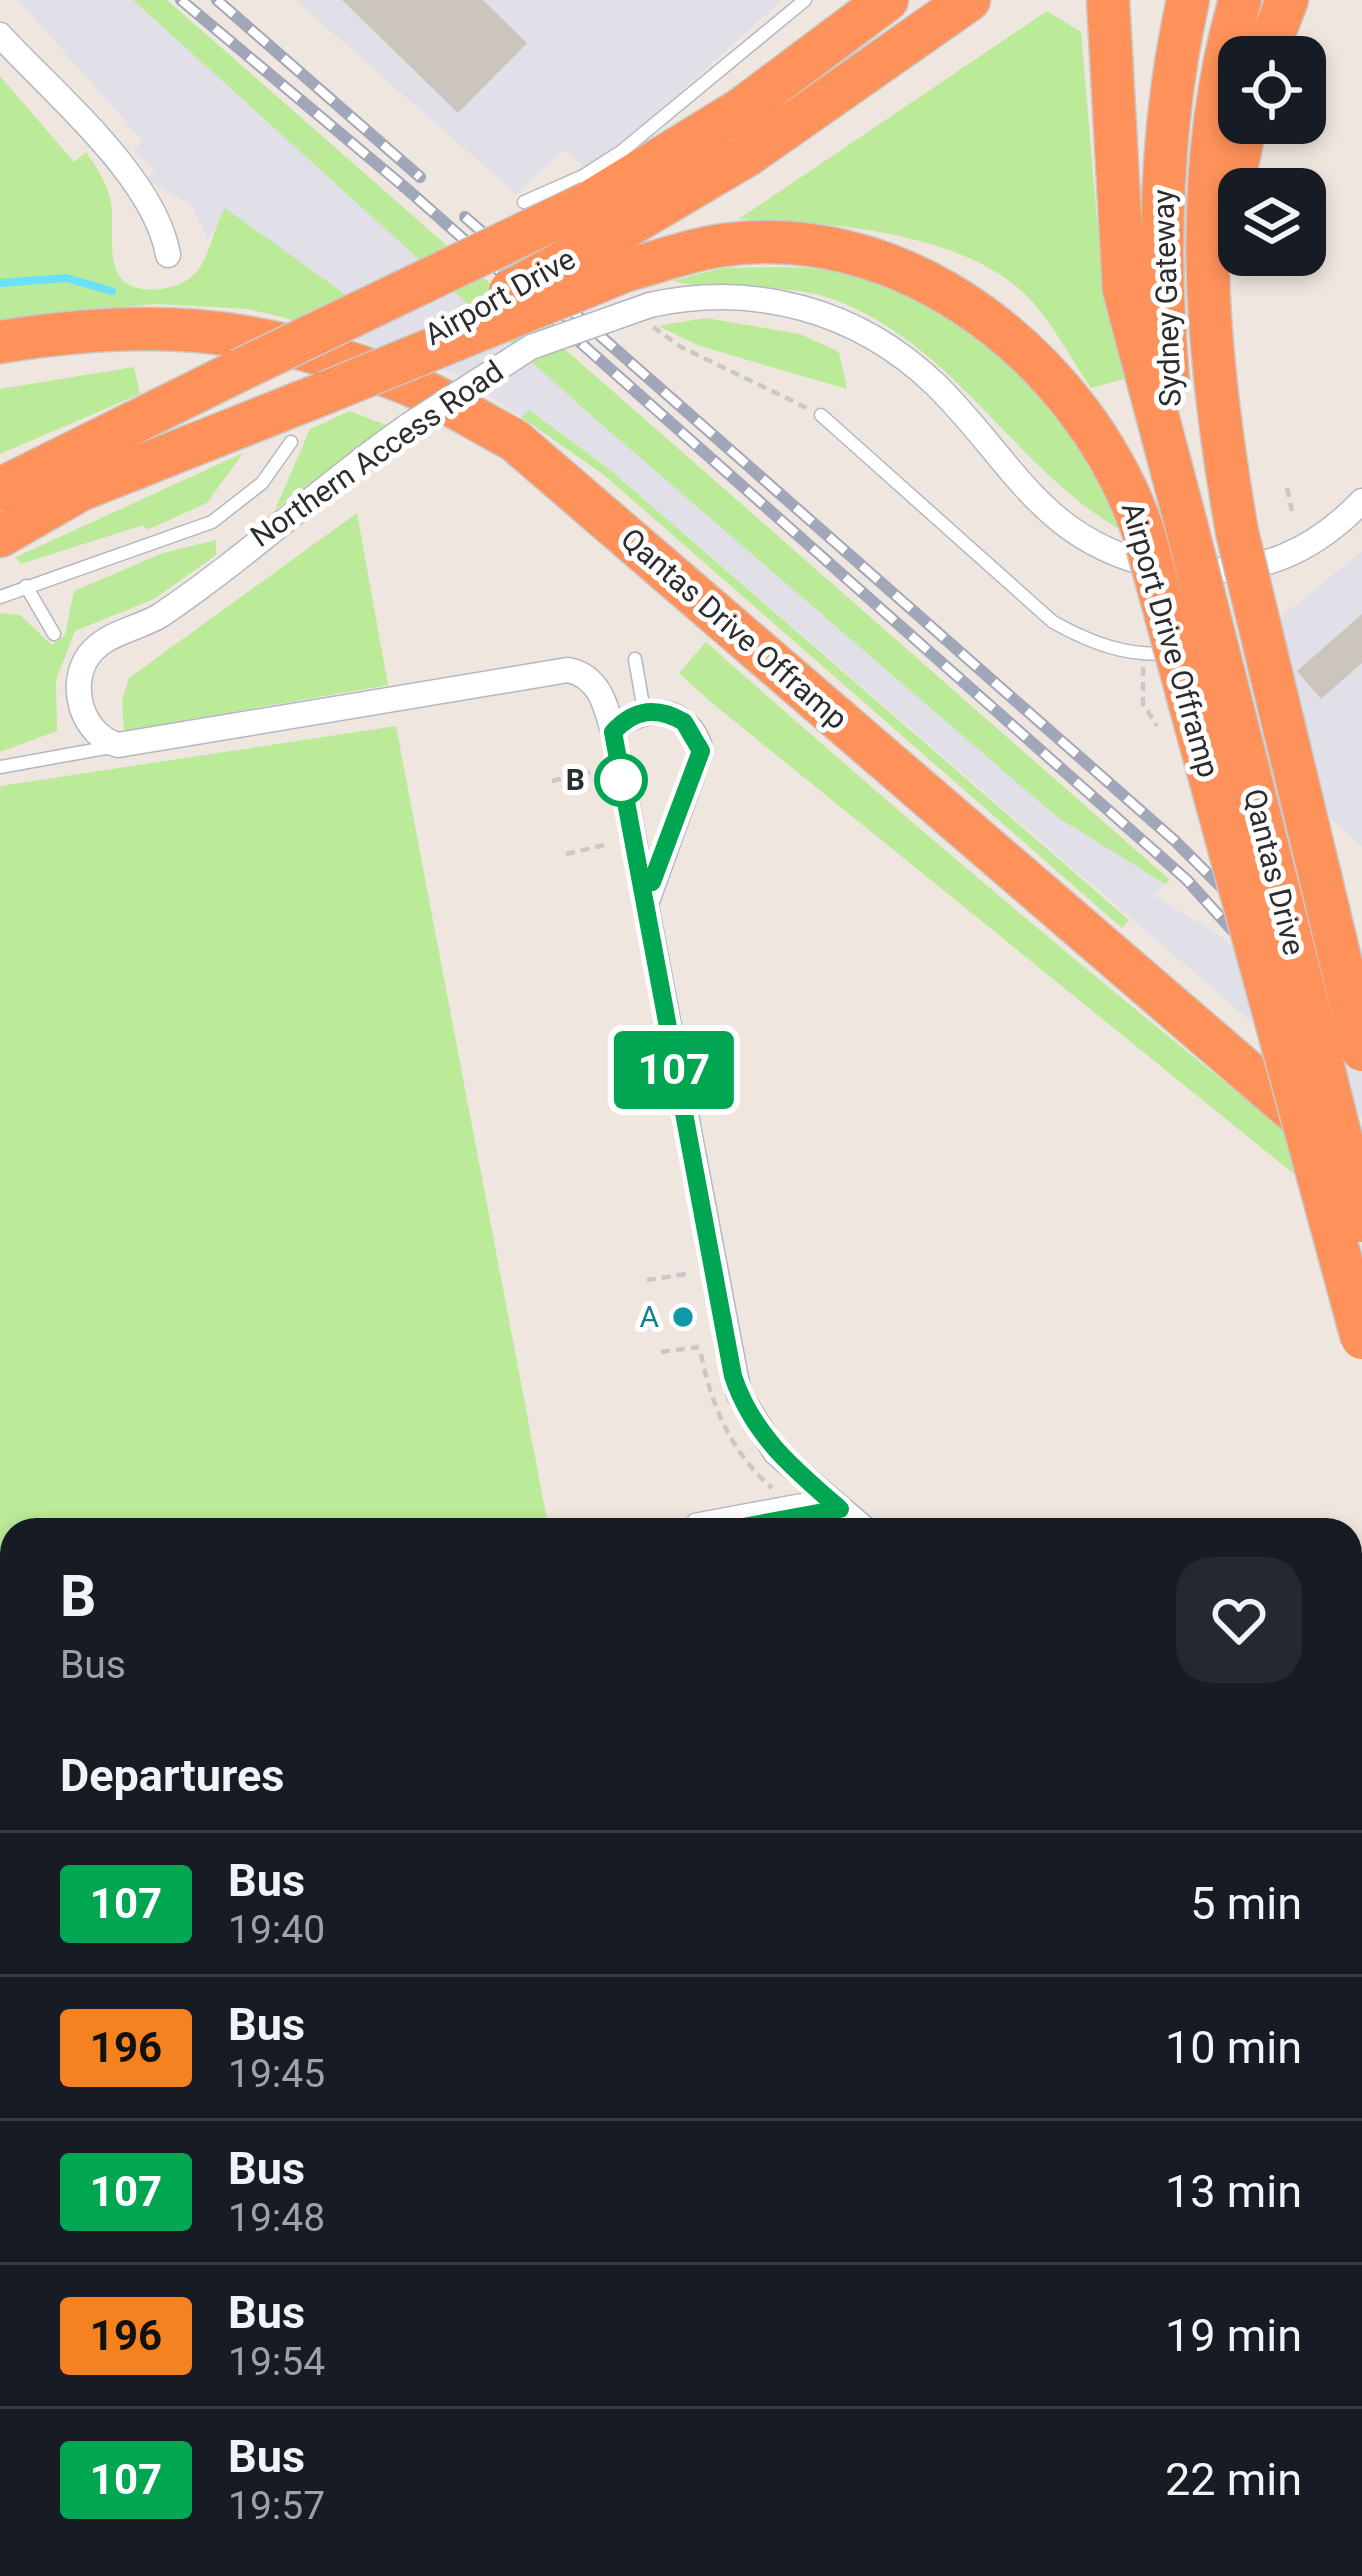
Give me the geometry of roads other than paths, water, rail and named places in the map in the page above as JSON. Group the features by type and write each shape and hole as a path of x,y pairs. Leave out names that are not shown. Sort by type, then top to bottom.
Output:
{"highway":[{"name":"Airport Drive","path":"0,489 240,370 619,253 740,110 887,0"},
{"name":"Airport Drive","path":"0,536 80,490 327,392 619,253 746,156 969,0"},
{"path":"1108,0 1124,290 1186,524"},
{"name":"Sydney Gateway","path":"1186,524 1161,296 1162,176 1188,0"},
{"name":"Sydney Gateway","path":"1237,532 1211,387 1205,253 1207,174 1240,0"},
{"path":"1272,36 1287,0"},
{"path":"1237,532 1224,361 1228,206 1241,144"},
{"name":"Airport Drive Offramp","path":"619,253 782,244 856,254 928,283 997,324 1096,431 1126,483 1143,531 1362,1338"},
{"name":"Qantas Drive Offramp","path":"0,341 88,327 189,326 258,338 393,377 514,440 1362,1168"},
{"name":"Qantas Drive","path":"1186,524 1362,1220"},
{"name":"Qantas Drive","path":"1237,532 1362,1050"}],"street":[{"path":"0,34 126,172 153,209 168,255"},
{"name":"Northern Access Road","path":"118,746 96,734 82,707 77,688 89,655 112,637 158,616 329,481 531,347 619,253 682,298 761,298 804,306 856,326 938,387 1064,527 1102,550 1168,568 1263,568 1309,545 1362,501"},
{"path":"118,746 568,670 581,673 604,698 613,732 733,1376 768,1444 851,1518"},
{"path":"613,732 644,711 665,712 684,722 701,751 643,912"}],"lane":[{"path":"524,202 583,176 622,151 805,0"},
{"path":"821,415 1053,622 1090,642 1144,656 1187,652"},
{"path":"0,597 212,522 262,483 291,442"},
{"path":"1208,650 1237,635 1250,618 1264,591 1263,568"},
{"path":"26,586 54,634"},
{"path":"634,659 644,711"},
{"path":"0,767 118,746"},
{"path":"739,1518 832,1502"},
{"path":"772,1518 832,1502"}],"waterway":[{"path":"0,283 66,278 112,291"}],"railway":[{"path":"181,0 408,190 1187,880 1250,950 1362,1052"},
{"path":"217,0 420,177"},
{"path":"465,217 1174,840 1362,1027"}],"place":[{"name":"B","path":"621,780"},
{"name":"A","path":"683,1317"}]}
